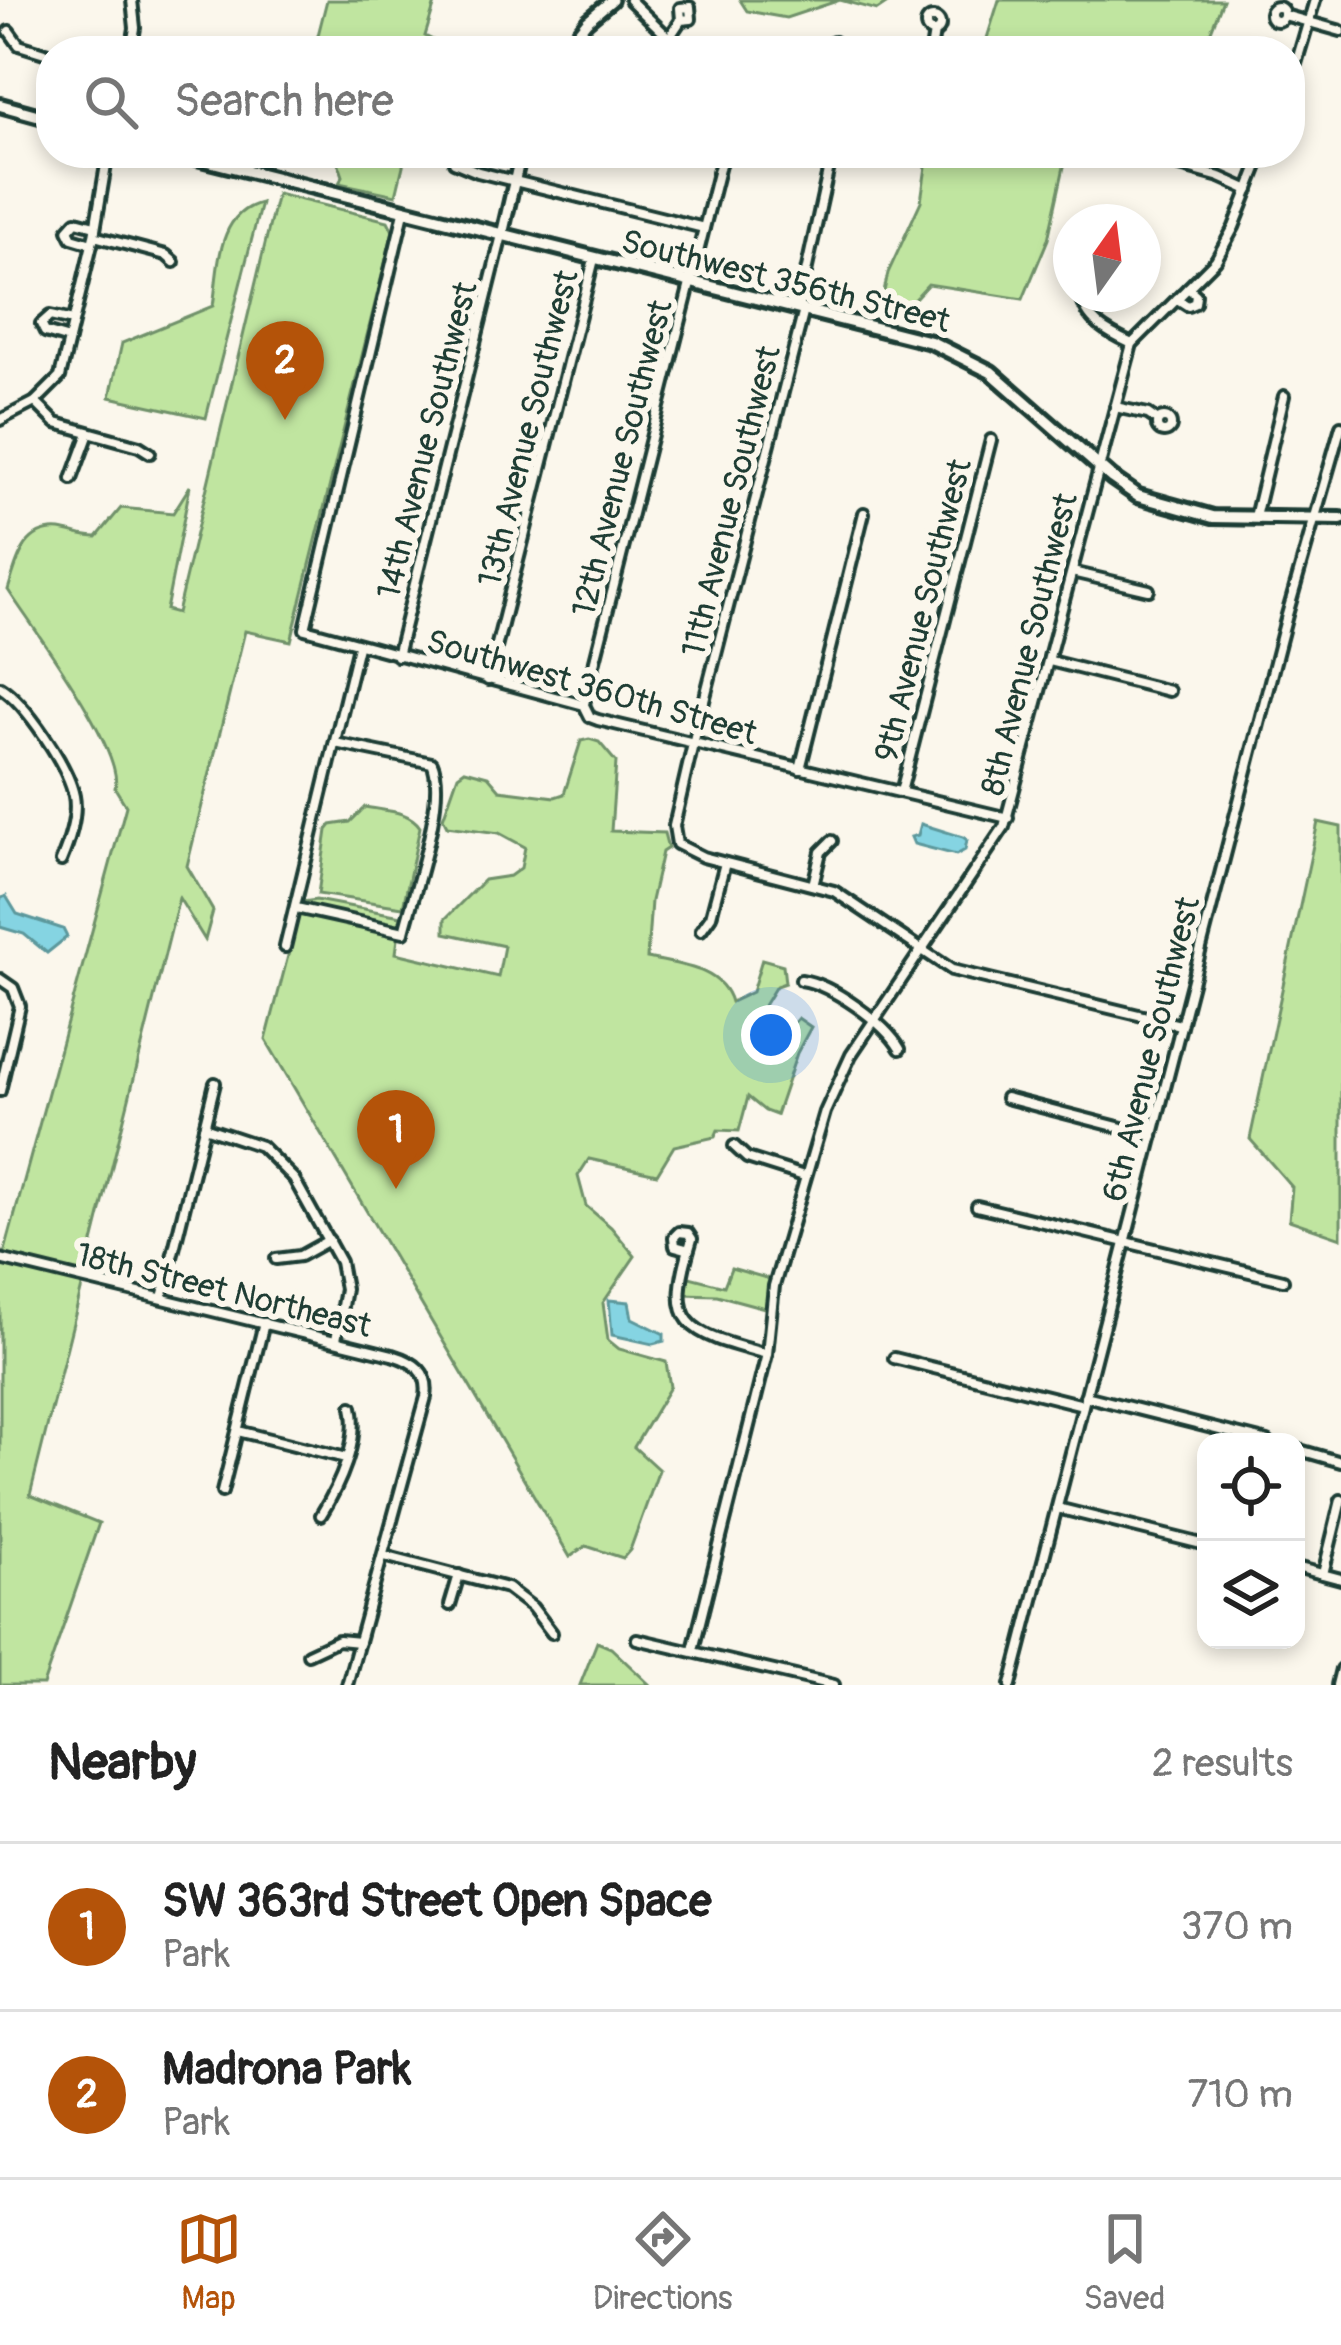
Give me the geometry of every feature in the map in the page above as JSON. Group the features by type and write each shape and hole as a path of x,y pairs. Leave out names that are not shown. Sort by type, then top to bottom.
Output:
{"main road":[{"path":"0,105 36,115"},
{"name":"Southwest 356th Street","path":"235,168 931,342 965,356 1013,390 1099,467 1150,501 1213,517 1341,519"}],"street":[{"path":"132,0 134,36"},
{"path":"575,36 612,0"},
{"path":"630,0 666,36"},
{"path":"1305,38 1315,0"},
{"path":"1284,16 1341,31"},
{"path":"669,36 681,20"},
{"path":"9,31 19,45 36,50"},
{"path":"933,36 934,32"},
{"path":"0,420 35,402 60,377 105,168"},
{"path":"474,168 704,228"},
{"path":"502,235 518,168"},
{"name":"12th Avenue Southwest","path":"584,705 719,168"},
{"name":"11th Avenue Southwest","path":"724,863 677,844 674,826 801,309 829,168"},
{"path":"1187,168 1249,190"},
{"name":"8th Avenue Southwest","path":"693,1650 767,1354 772,1294 804,1176 838,1079 984,862 1008,818 1132,344 1216,260 1257,168"},
{"name":"Southwest 360th Street","path":"404,212 305,629 584,705 590,717 1008,818"},
{"path":"94,235 166,255 174,262"},
{"name":"14th Avenue Southwest","path":"397,656 502,235"},
{"name":"13th Avenue Southwest","path":"488,680 594,259"},
{"name":"8th Avenue Southwest","path":"1177,299 1188,306 1195,303 1196,296 1188,288"},
{"path":"1088,312 1132,344"},
{"path":"69,339 45,332 41,324 50,316 74,321"},
{"path":"1254,520 1284,396"},
{"path":"35,402 56,423 140,446 150,453"},
{"path":"1114,406 1158,421"},
{"name":"6th Avenue Southwest","path":"1011,1685 1180,1025 1341,426"},
{"path":"72,479 88,433"},
{"name":"9th Avenue Southwest","path":"901,792 991,440"},
{"path":"800,769 864,513"},
{"path":"1072,572 1149,590"},
{"path":"285,946 358,646"},
{"path":"1050,661 1169,691"},
{"path":"0,687 27,711 74,794 74,817 61,861"},
{"path":"296,908 404,932 437,788 432,763 335,742"},
{"path":"813,885 821,852 832,841"},
{"path":"701,930 711,916 724,863 843,896 922,952 964,974 1180,1025"},
{"path":"0,979 16,994 20,1012 0,1091"},
{"path":"801,980 820,985 874,1020 900,1049"},
{"path":"162,1298 215,1083"},
{"path":"1006,1098 1153,1136"},
{"path":"205,1127 242,1137 278,1160 328,1240 345,1280 336,1340"},
{"path":"734,1146 747,1158 804,1176"},
{"path":"977,1206 1282,1280"},
{"path":"276,1259 300,1256 328,1240"},
{"path":"686,1249 680,1296 688,1324 712,1339 767,1354"},
{"name":"18th Street Northeast","path":"5,1260 336,1340 405,1359 422,1371 428,1383 426,1397 384,1556"},
{"path":"223,1492 264,1323"},
{"path":"894,1358 1229,1433"},
{"path":"321,1515 341,1477 354,1427 352,1407"},
{"path":"238,1431 346,1458"},
{"path":"1305,1452 1341,1462"},
{"path":"1323,1574 1341,1500"},
{"path":"1058,1508 1197,1543"},
{"path":"347,1685 384,1556 514,1592 552,1633"},
{"path":"1305,1570 1341,1579"},
{"path":"450,1605 459,1575"},
{"path":"637,1639 834,1685"},
{"path":"308,1654 338,1640 359,1642"},
{"path":"1337,1685 1341,1669"}],"green space":[{"path":"327,0 436,0 425,36 318,36"},
{"path":"740,0 840,0 786,18 747,11"},
{"path":"840,0 892,0 877,10"},
{"path":"999,0 1223,0 1209,36 988,36"},
{"path":"340,168 402,168 396,195 339,183"},
{"path":"926,168 1064,168 1048,239 1023,299 928,284 906,308 881,305 888,273 921,201"},
{"path":"277,194 388,221 393,231 291,641 245,631 187,866 213,911 205,940 179,898 30,1495 99,1523 43,1685 0,1685 0,1269 126,806 115,788 114,770 92,718 8,590 24,548 38,534 60,530 97,537 121,508 173,513 190,486 166,610 177,613"},
{"path":"261,203 206,418 110,397 122,343 213,306 228,230 246,209"},
{"path":"581,741 599,742 616,762 611,831 664,833 668,848 662,852 651,901 647,958 708,975 726,990 731,1002 752,992 762,959 783,965 785,983 776,986 760,1012 787,1031 798,1018 811,1027 776,1115 748,1097 739,1131 718,1130 715,1137 674,1146 657,1174 589,1159 578,1176 586,1206 635,1256 603,1303 608,1340 619,1349 666,1362 670,1387 634,1447 659,1470 623,1558 586,1546 570,1557 266,1040 302,902 316,900 401,916 396,953 498,977 504,946 445,933 445,919 484,880 510,876 521,868 525,847 499,833 447,826 443,818 458,775 465,770 488,776 500,790 555,797 564,794"},
{"path":"365,807 403,814 420,827 403,907 318,894 327,830 350,822"},
{"path":"1318,822 1341,827 1341,1238 1289,1220 1292,1187 1250,1139"},
{"path":"731,1268 770,1279 765,1308 717,1295 683,1294 686,1276 724,1286"},
{"path":"597,1642 611,1648 650,1685 580,1685"}],"water":[{"path":"921,824 963,837 965,850 956,855 914,844 911,837 918,835"},
{"path":"6,896 17,914 63,929 67,937 47,953 24,934 0,927 0,899"},
{"path":"609,1300 629,1302 632,1318 664,1334 664,1341 653,1344 612,1335"}],"place":[{"name":"Madrona Park","path":"285,420"},
{"name":"SW 363rd Street Open Space","path":"396,1189"}]}
